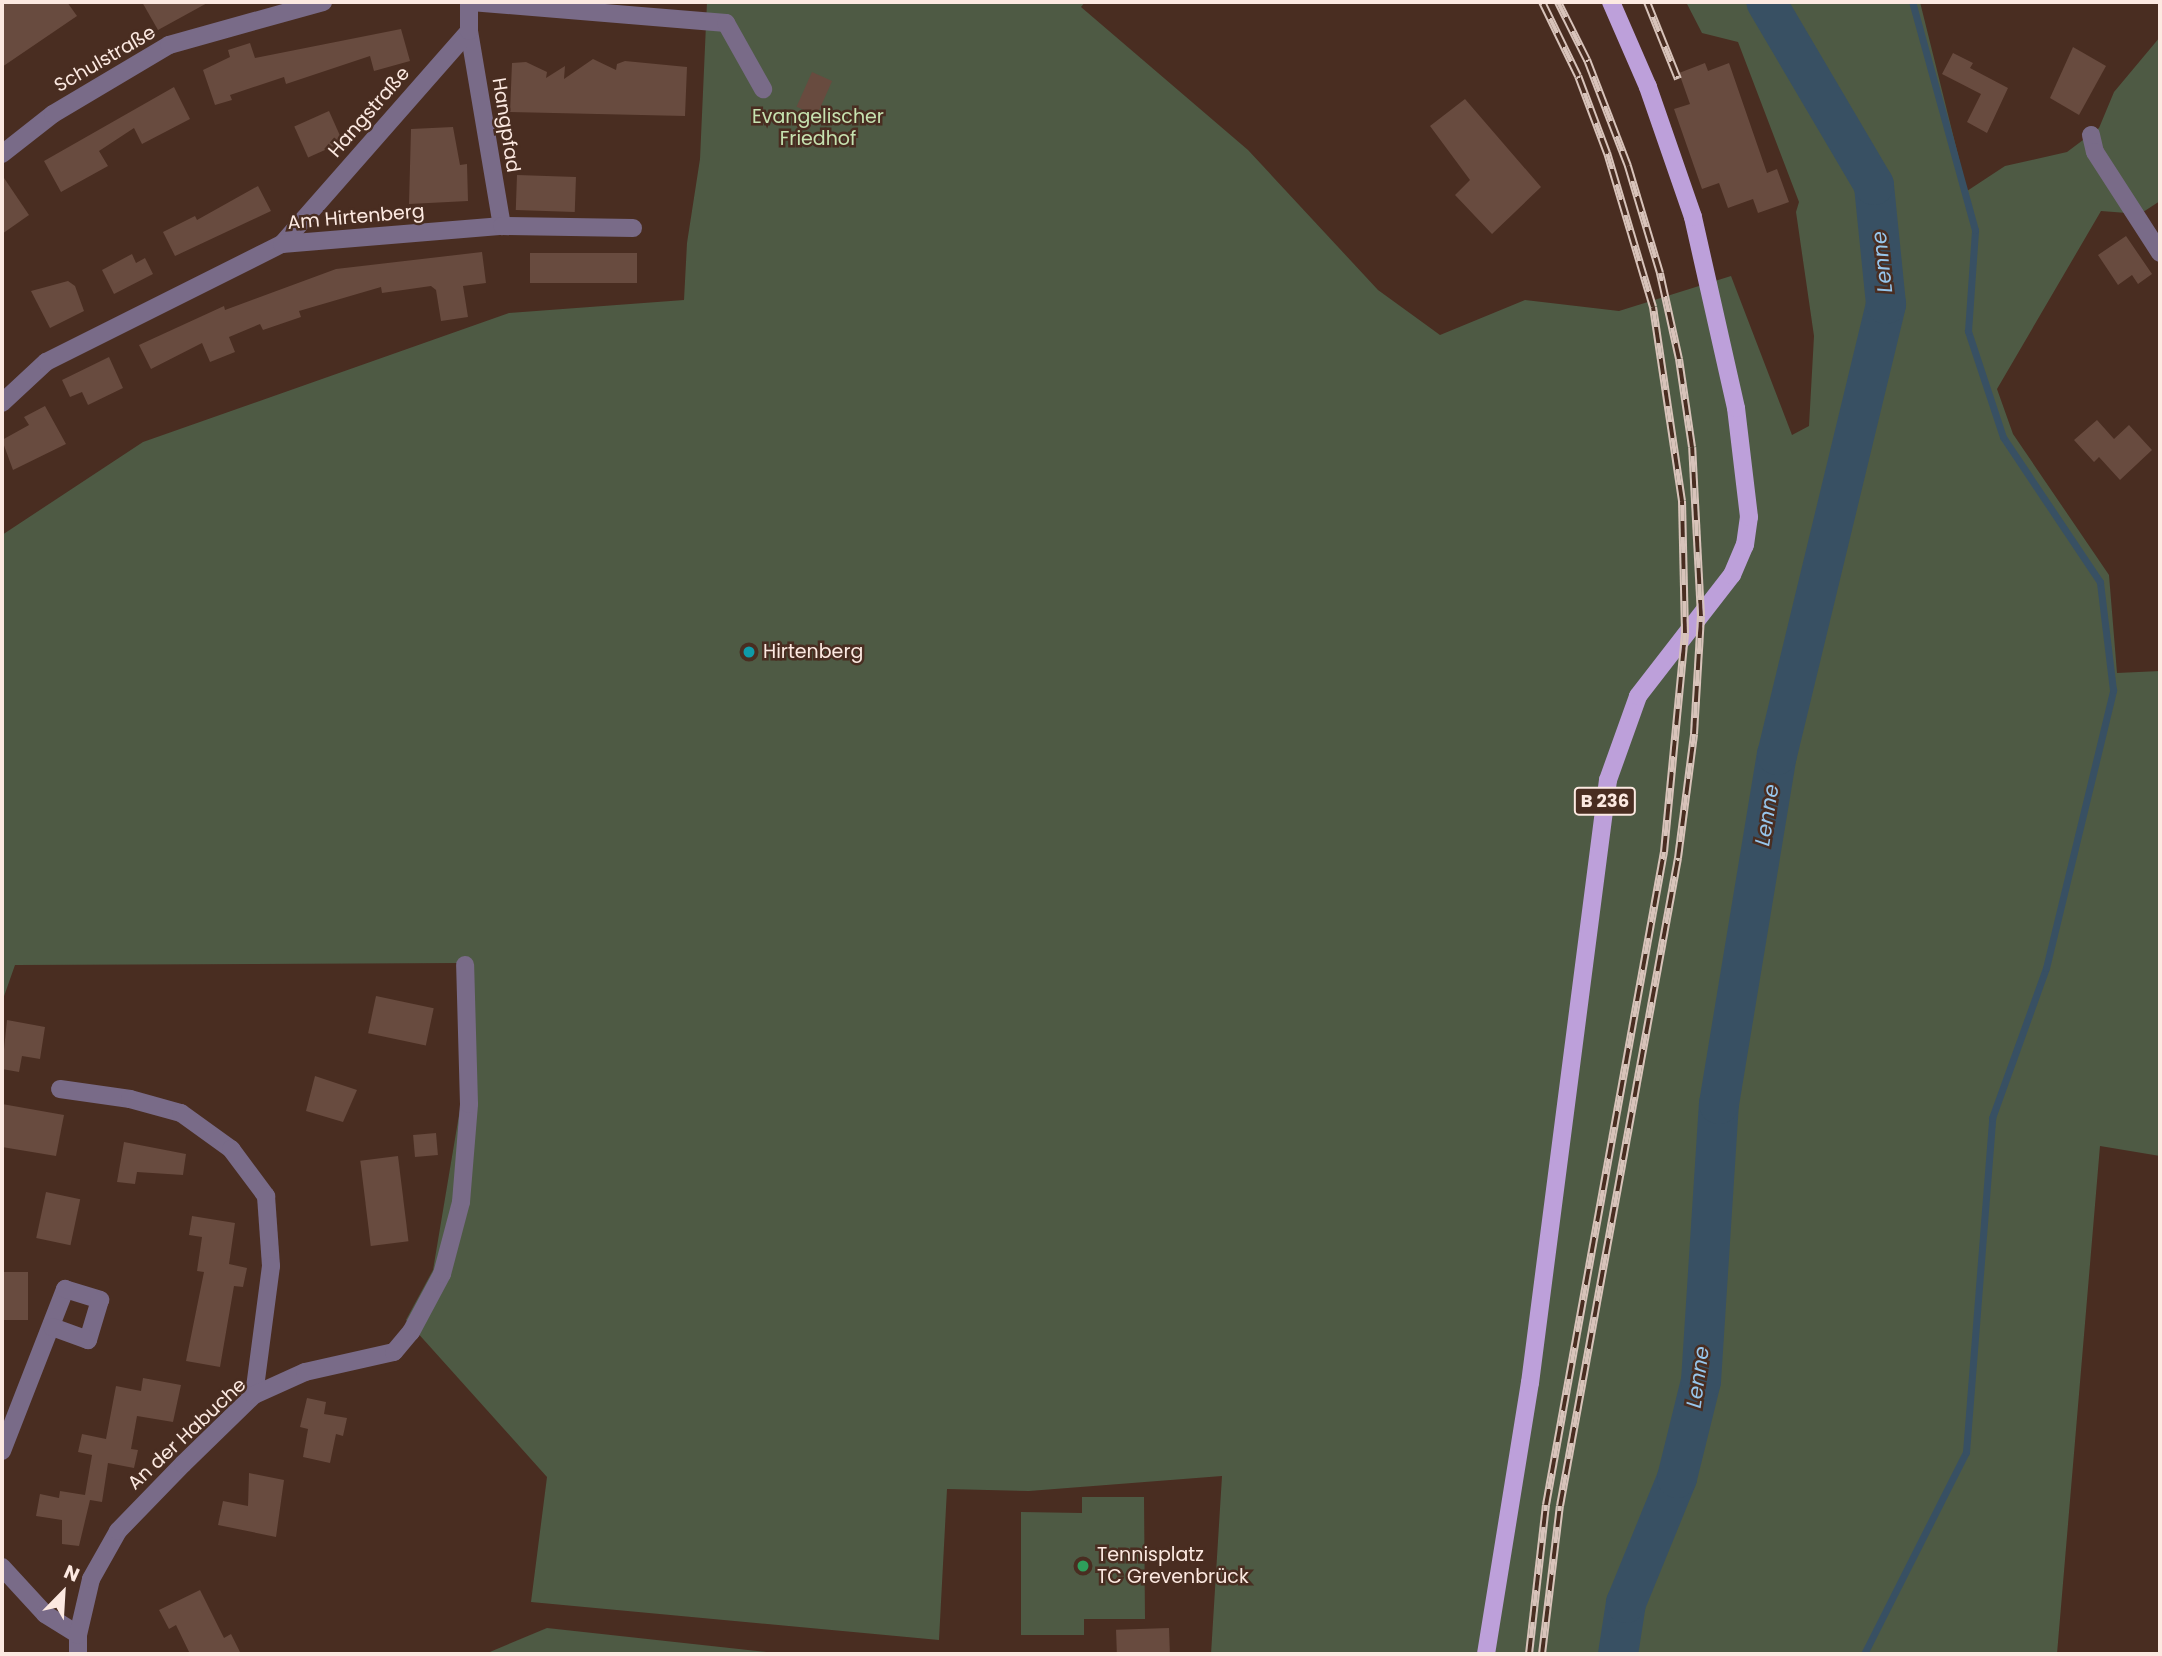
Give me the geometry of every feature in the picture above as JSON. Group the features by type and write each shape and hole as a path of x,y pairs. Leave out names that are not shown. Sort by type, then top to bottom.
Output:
{"main road":[{"name":"B 236","path":"1486,1654 1530,1383 1608,780 1639,696 1732,575 1749,517 1736,408 1692,216 1652,98 1611,2"}],"street":[{"name":"Schulstraße","path":"2,154 53,114 169,45 323,2"},
{"path":"469,31 470,2 726,23 763,89"},
{"name":"Hangpfad","path":"469,31 502,226"},
{"name":"Hangstraße","path":"282,244 469,31"},
{"path":"2091,135 2095,152 2160,253"},
{"name":"Am Hirtenberg","path":"2,404 46,362 282,244 502,226 633,228"},
{"name":"An der Habuche","path":"78,1654 78,1634 91,1578 118,1531 254,1395 305,1372 394,1352 411,1332 442,1274 461,1202 469,1104 465,965"},
{"path":"60,1089 130,1099 181,1113 231,1149 266,1196 271,1266 254,1395"},
{"path":"2,1451 52,1327"},
{"path":"2,1567 45,1614 78,1634"}],"green space":[{"name":"Evangelischer Friedhof","path":"707,2 1085,2 1081,7 1248,150 1378,290 1440,335 1525,300 1619,311 1731,276 1792,435 1809,426 1814,336 1796,212 1799,202 1738,42 1702,33 1686,2 1920,2 1967,191 2005,166 2067,152 2099,128 2114,92 2160,37 2160,201 2140,214 2101,211 1997,389 2013,434 2109,575 2117,673 2160,671 2160,1156 2100,1146 2057,1654 1211,1654 1222,1476 1029,1491 947,1489 939,1640 531,1602 547,1477 406,1320 433,1270 460,1109 460,963 15,965 2,1002 2,535 143,442 509,313 684,300 687,243 700,159"},
{"name":"Tennisplatz TC Grevenbrück","path":"1082,1497 1144,1497 1145,1619 1084,1619 1084,1635 1021,1635 1021,1512 1082,1513"},
{"path":"547,1628 784,1654 485,1654"}],"building":[{"path":"2,2 67,2 77,16 2,67"},
{"path":"142,2 209,2 158,30"},
{"path":"401,29 410,61 374,71 370,56 286,84 284,77 230,95 232,100 215,105 203,70 230,57 228,50 250,43 255,58"},
{"path":"2073,47 2106,66 2079,115 2050,98"},
{"path":"1953,53 1973,63 1970,68 2008,88 1987,133 1967,122 1981,94 1942,74"},
{"path":"593,59 616,70 617,64 625,61 687,67 685,116 510,112 512,63 526,62 547,72 546,78 565,66 564,79"},
{"path":"1705,63 1708,71 1729,63 1767,173 1777,169 1789,202 1758,213 1753,199 1728,208 1719,183 1702,189 1674,109 1690,104 1679,73"},
{"path":"812,72 832,81 817,116 797,107"},
{"path":"174,87 190,119 142,144 134,128 99,151 108,166 61,192 44,161"},
{"path":"1465,99 1541,187 1492,234 1455,195 1470,180 1430,126"},
{"path":"329,111 343,142 308,158 294,126"},
{"path":"453,127 460,165 467,164 468,201 409,204 411,129"},
{"path":"2,175 29,215 2,234"},
{"path":"517,175 576,177 575,212 516,210"},
{"path":"258,186 271,211 175,256 163,232 195,216 197,220"},
{"path":"2126,236 2152,274 2138,284 2132,275 2118,285 2098,255"},
{"path":"482,252 486,283 463,286 468,317 441,321 436,290 431,286 382,293 381,287 299,311 301,317 263,330 260,324 229,337 235,352 210,362 202,343 151,369 139,345 224,306 225,310 336,269"},
{"path":"530,253 637,253 637,283 530,283"},
{"path":"132,254 136,263 145,258 153,274 114,294 102,270"},
{"path":"68,281 75,286 84,311 50,328 31,291"},
{"path":"109,357 123,388 88,405 82,392 70,397 62,380"},
{"path":"45,406 66,444 13,470 2,440 29,425 24,417"},
{"path":"2097,420 2114,439 2129,425 2152,450 2120,480 2099,457 2094,462 2074,440"},
{"path":"376,996 434,1008 426,1045 368,1033"},
{"path":"7,1020 45,1027 40,1059 22,1056 19,1072 2,1069"},
{"path":"315,1076 357,1090 343,1122 306,1111"},
{"path":"2,1104 64,1115 56,1156 2,1147"},
{"path":"436,1133 438,1155 415,1157 413,1135"},
{"path":"124,1142 186,1154 183,1175 137,1172 135,1184 117,1182"},
{"path":"398,1156 408,1241 371,1246 360,1161"},
{"path":"46,1192 80,1199 70,1245 36,1238"},
{"path":"192,1216 235,1223 229,1264 247,1268 243,1287 234,1286 220,1367 186,1361 204,1272 197,1271 202,1237 189,1235"},
{"path":"2,1272 28,1272 28,1320 2,1320"},
{"path":"143,1378 181,1385 173,1422 137,1416 131,1449 138,1450 134,1468 108,1463 102,1502 90,1500 79,1546 62,1544 62,1520 36,1516 40,1494 59,1498 60,1491 85,1495 92,1455 78,1452 82,1434 106,1439 116,1386 141,1391"},
{"path":"307,1398 326,1402 324,1414 347,1418 343,1436 336,1434 330,1463 303,1457 308,1429 300,1427"},
{"path":"249,1473 284,1480 276,1537 218,1525 223,1501 248,1506"},
{"path":"200,1590 224,1638 231,1634 241,1654 190,1654 176,1625 169,1629 159,1610"},
{"path":"1169,1628 1170,1654 1117,1654 1116,1630"}],"waterway":[{"name":"Lenne","path":"1618,1654 1626,1603 1677,1478 1701,1381 1719,1104 1777,755 1886,304 1874,185 1766,2"},
{"path":"1864,1654 1966,1452 1992,1118 2046,968 2113,690 2100,582 2003,437 1968,331 1975,230 1912,2"}],"railway":[{"path":"1529,1654 1546,1505 1664,852 1685,633 1682,501 1653,307 1607,153 1578,76 1542,2"},
{"path":"1542,1654 1560,1506 1678,858 1694,734 1701,616 1692,447 1679,359 1660,273 1628,166 1587,60 1558,2"},
{"path":"1647,2 1678,79"}],"place":[{"name":"Hirtenberg","path":"749,652"},
{"name":"Tennisplatz TC Grevenbrück","path":"1083,1566"}]}
